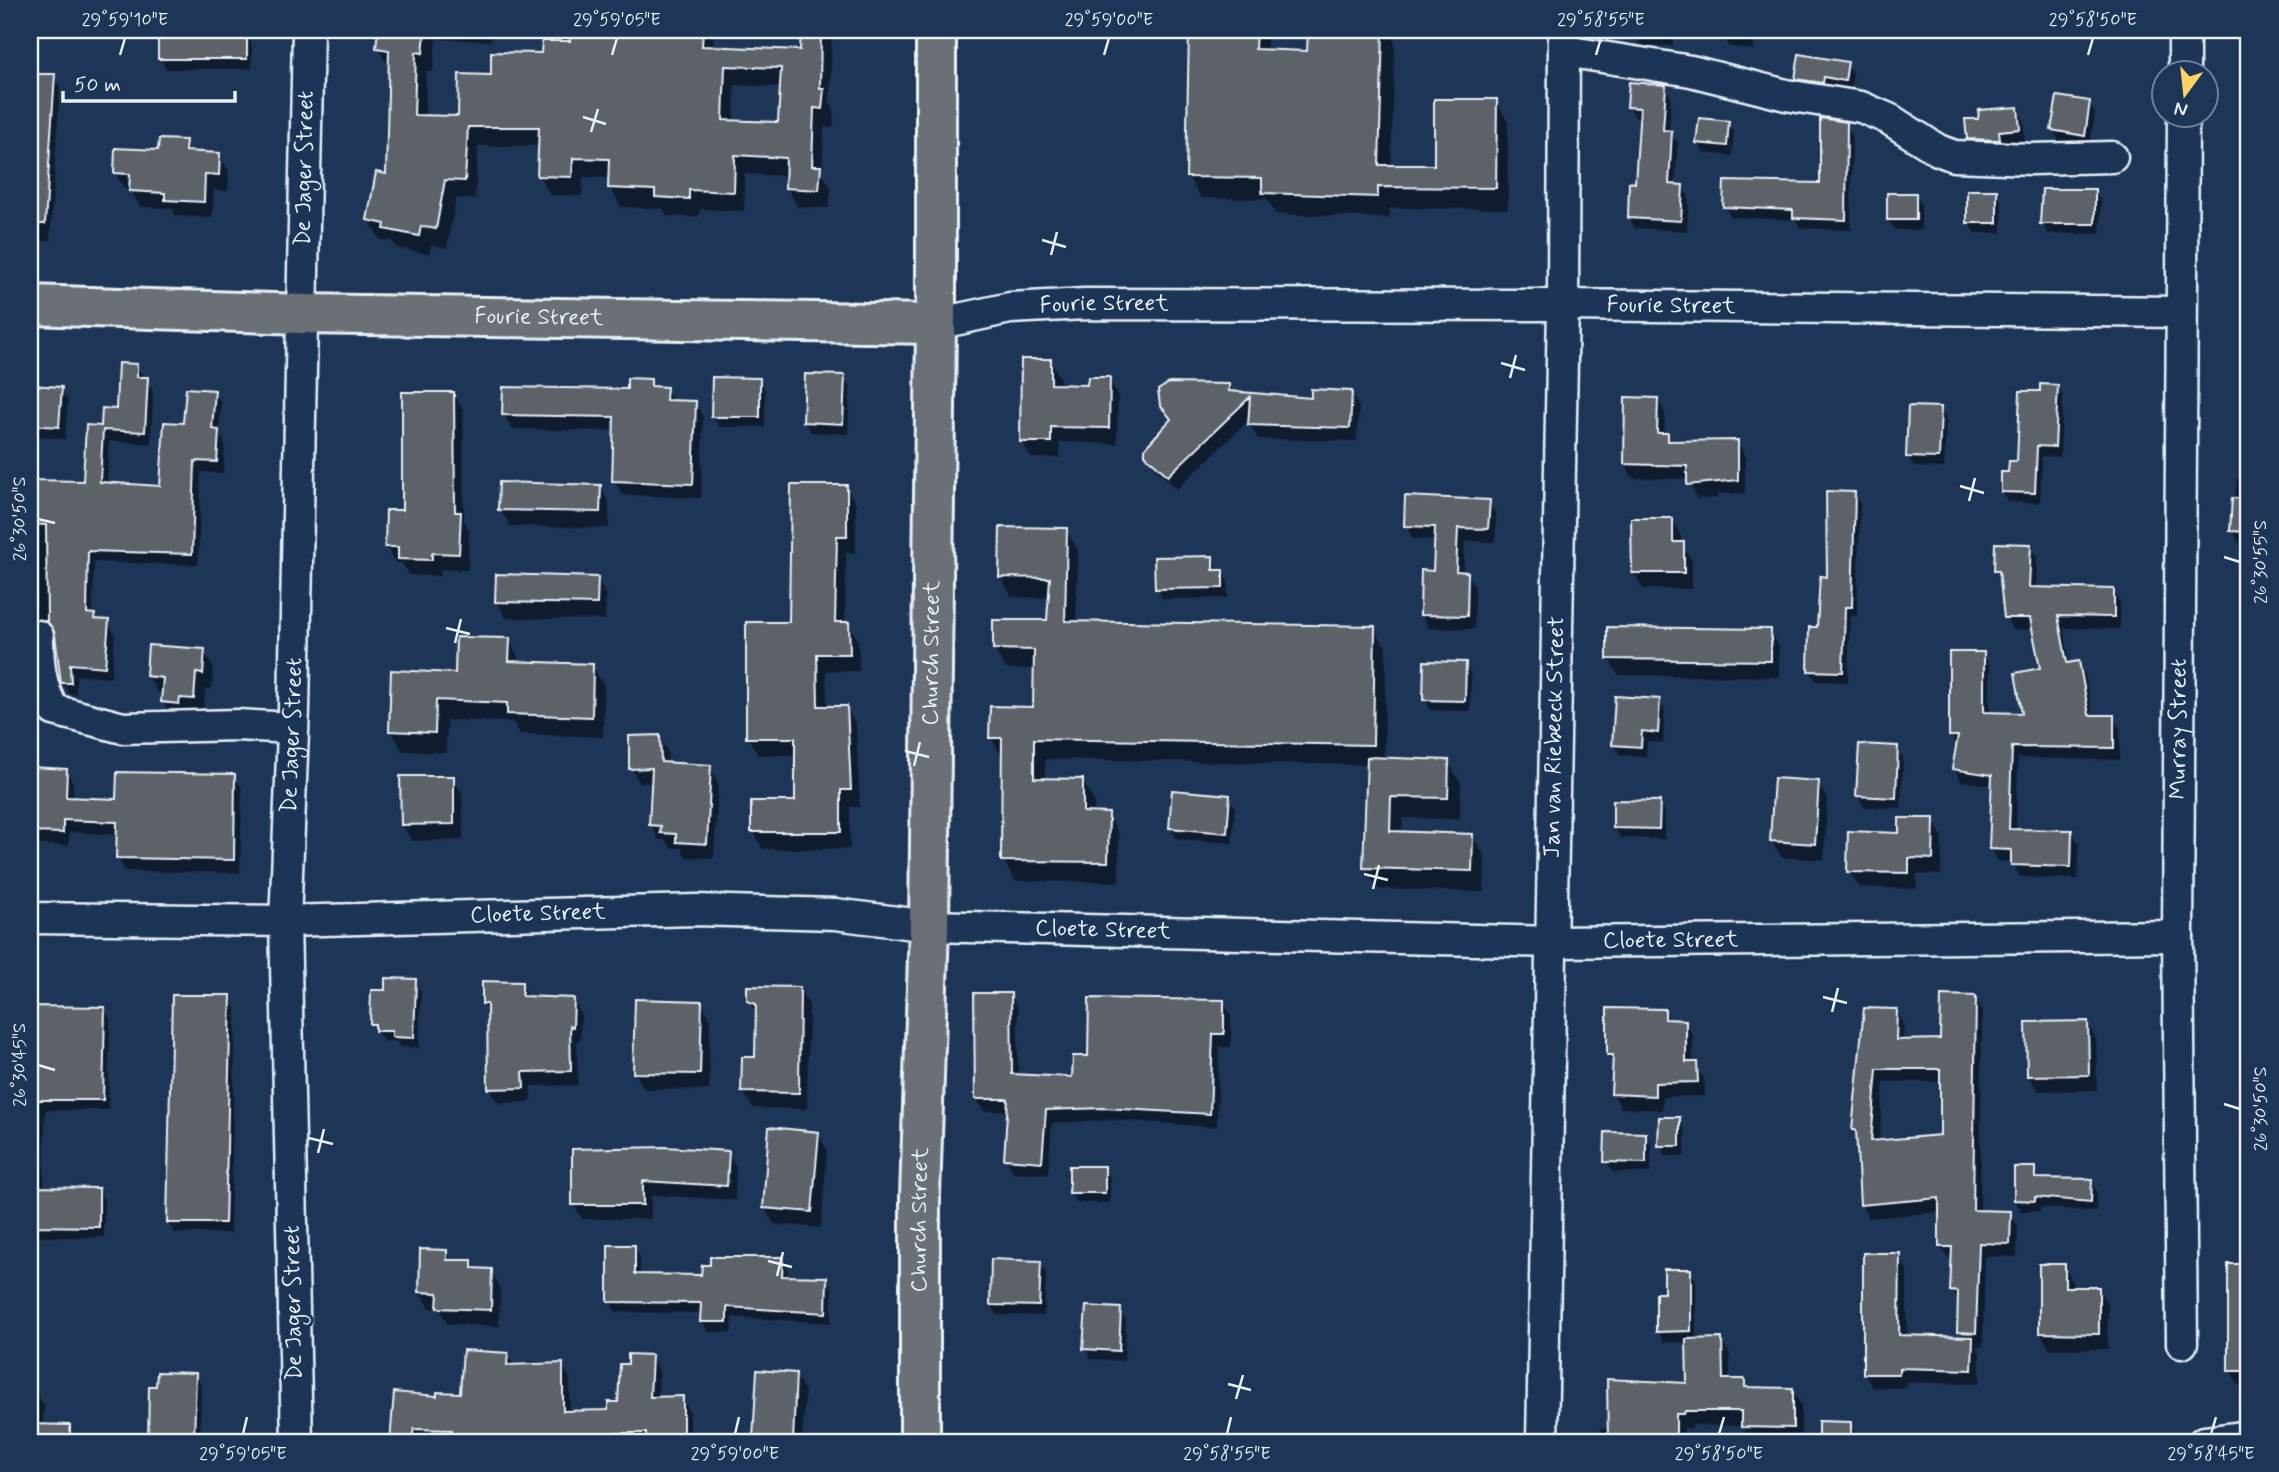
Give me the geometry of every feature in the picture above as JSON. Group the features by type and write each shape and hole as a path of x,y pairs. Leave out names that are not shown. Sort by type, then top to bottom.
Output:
{"highway":[{"name":"Church Street","path":"920,1442 920,1196 929,926 936,324 936,30"},
{"name":"Fourie Street","path":"30,305 303,314 936,324"}],"street":[{"name":"De Jager Street","path":"297,1442 285,921 303,314 307,30"},
{"path":"2184,30 2184,60"},
{"path":"1564,41 1786,95 1861,107 1889,119 1938,150 1954,156 2032,159 2112,157"},
{"name":"Jan van Riebeeck Street","path":"1542,1442 1553,942 1563,305 1564,41"},
{"name":"Murray Street","path":"2182,1343 2178,936 2183,130"},
{"name":"Fourie Street","path":"936,324 1010,308 1085,304 1563,305 2181,312"},
{"path":"38,636 38,662 46,697 54,710 123,728 237,724 292,728"},
{"name":"Cloete Street","path":"30,918 285,921 696,910 835,914 929,926 1553,942 2178,936"},
{"path":"2204,1442 2249,1436"}],"building":[{"path":"378,30 411,30 425,33 423,53 416,52 414,115 458,116 459,74 491,75 491,52 541,53 542,41 570,41 571,30 703,30 702,46 800,50 801,30 821,30 820,88 824,88 822,109 814,108 812,166 821,166 819,190 785,188 786,158 735,155 734,192 689,190 689,199 655,197 655,190 608,188 609,159 573,158 572,177 537,176 539,127 468,127 465,181 445,180 436,229 421,226 419,236 384,229 385,224 367,220 376,172 386,174 389,50 376,48","holes":["725,66 781,68 778,122 723,120"]},
{"path":"1189,30 1256,30 1255,49 1307,51 1308,30 1383,30 1379,165 1434,165 1434,99 1497,99 1496,188 1378,187 1378,197 1262,193 1262,178 1186,177"},
{"path":"158,33 247,33 247,59 158,59"},
{"path":"1799,54 1848,62 1845,81 1824,77 1823,83 1795,79"},
{"path":"30,74 55,74 45,224 30,224"},
{"path":"1629,82 1666,85 1663,130 1672,131 1669,184 1683,185 1681,221 1628,218 1629,182 1635,183 1640,108 1627,107"},
{"path":"2057,96 2090,101 2085,136 2051,130"},
{"path":"2018,107 2020,129 1999,131 2000,140 1967,139 1965,119 1978,119 1979,110"},
{"path":"1699,118 1729,121 1727,146 1696,143"},
{"path":"1820,118 1847,122 1846,220 1793,218 1793,210 1723,207 1724,181 1820,183"},
{"path":"159,139 186,140 185,151 220,153 219,175 205,174 204,202 165,200 165,193 129,191 130,174 114,173 115,148 158,150"},
{"path":"2042,189 2095,189 2095,224 2040,224"},
{"path":"1967,190 1997,190 1997,223 1967,223"},
{"path":"1887,193 1916,193 1916,220 1887,220"},
{"path":"1021,359 1051,359 1051,384 1087,385 1088,377 1110,377 1109,428 1051,427 1051,442 1020,442"},
{"path":"118,363 137,364 137,377 148,377 145,432 103,430 100,482 160,486 164,422 183,423 186,388 215,390 212,429 219,430 217,462 195,461 192,554 88,551 87,613 95,614 94,619 109,620 105,667 70,664 71,683 61,683 55,635 47,621 46,525 30,524 30,480 83,481 86,425 101,426 102,408 116,409"},
{"path":"805,374 845,375 843,424 803,422"},
{"path":"712,377 760,378 760,417 711,417"},
{"path":"627,378 651,379 651,386 667,387 666,400 696,401 693,484 612,481 614,417 502,415 503,387 627,389"},
{"path":"1169,383 1229,384 1229,391 1311,398 1311,389 1352,391 1350,428 1248,425 1250,397 1168,476 1145,455 1145,448 1171,419 1160,405 1158,390"},
{"path":"2040,384 2058,385 2055,447 2037,446 2035,493 2001,492 2001,472 2008,472 2009,461 2017,461 2020,391 2040,391"},
{"path":"30,385 62,387 59,427 30,425"},
{"path":"402,392 454,392 455,512 461,512 459,554 432,553 432,560 398,559 398,547 385,547 386,510 402,510"},
{"path":"1625,397 1658,398 1657,433 1668,433 1668,441 1738,440 1738,480 1687,485 1687,466 1624,464"},
{"path":"1908,406 1941,407 1939,458 1906,457"},
{"path":"499,482 601,485 600,512 498,510"},
{"path":"791,485 847,485 847,536 837,536 835,622 849,622 850,654 817,654 818,706 847,706 851,790 841,790 841,832 751,832 751,801 795,801 795,738 746,738 746,622 789,622"},
{"path":"1826,491 1855,492 1852,607 1845,607 1843,672 1808,671 1809,627 1817,627 1820,576 1827,577"},
{"path":"1405,496 1490,500 1488,529 1458,528 1456,571 1468,572 1467,616 1420,615 1421,570 1433,571 1435,527 1404,526"},
{"path":"2232,498 2249,499 2249,532 2230,531"},
{"path":"1631,518 1673,518 1673,542 1684,542 1684,573 1632,573"},
{"path":"1000,527 1067,528 1065,621 1375,626 1373,745 1034,739 1034,778 1083,779 1083,812 1109,813 1108,862 1001,861 1002,738 989,738 990,706 1033,707 1034,650 993,649 993,620 1047,620 1050,578 999,577"},
{"path":"1995,543 2031,544 2029,587 2114,589 2114,617 2058,616 2067,663 2079,661 2089,715 2114,715 2114,748 2012,747 2009,829 2072,830 2071,867 2011,865 2011,850 1989,849 1992,775 1952,769 1958,736 1949,736 1949,652 1984,652 1984,712 2022,713 2015,673 2040,668 2030,618 2004,618 1999,571 1994,571"},
{"path":"1213,556 1213,570 1223,570 1223,588 1155,589 1154,557"},
{"path":"496,574 598,577 597,604 495,602"},
{"path":"1607,627 1771,629 1771,661 1607,659"},
{"path":"456,637 510,638 509,661 593,664 592,717 507,714 507,703 436,700 435,733 389,731 391,670 455,673"},
{"path":"148,645 205,649 203,674 196,673 194,699 180,698 179,704 161,702 163,678 146,676"},
{"path":"1424,661 1466,662 1465,701 1423,700"},
{"path":"1615,696 1660,699 1658,733 1642,731 1641,747 1612,745"},
{"path":"660,735 661,762 711,765 707,844 676,842 676,834 660,833 661,826 649,825 652,768 629,769 629,736"},
{"path":"1859,744 1898,746 1896,798 1856,796"},
{"path":"1367,757 1449,760 1448,798 1391,797 1390,831 1473,834 1472,871 1363,868"},
{"path":"30,767 67,769 66,797 116,799 117,772 235,774 234,860 116,858 117,822 63,820 63,833 30,832"},
{"path":"400,776 454,776 454,824 401,825"},
{"path":"1774,778 1819,781 1815,844 1770,841"},
{"path":"1172,790 1230,795 1227,833 1169,828"},
{"path":"1613,800 1660,801 1659,829 1613,828"},
{"path":"1899,818 1934,818 1933,859 1909,858 1909,873 1847,872 1848,831 1899,833"},
{"path":"385,978 416,979 414,1038 392,1037 392,1031 375,1031 375,1024 370,1024 371,990 385,990"},
{"path":"482,981 522,982 522,996 574,998 573,1027 570,1026 571,1071 523,1072 524,1088 488,1089 487,1004 482,1004"},
{"path":"747,986 800,987 799,1093 741,1092 742,1057 755,1057 756,1004 747,1001"},
{"path":"974,993 1011,993 1012,1074 1072,1077 1073,1056 1088,1056 1089,998 1224,1000 1224,1034 1213,1034 1210,1114 1104,1108 1046,1110 1042,1162 1004,1159 1008,1099 975,1099"},
{"path":"172,995 231,995 225,1223 167,1223"},
{"path":"1941,995 1976,996 1973,1210 2011,1211 2010,1244 1979,1243 1976,1333 1957,1332 1958,1292 1950,1291 1952,1247 1939,1247 1939,1198 1860,1205 1856,1130 1852,1130 1864,1008 1897,1009 1896,1040 1940,1039","holes":["1877,1069 1940,1069 1940,1135 1871,1141"]},
{"path":"635,999 702,1001 700,1074 633,1073"},
{"path":"30,1006 105,1007 103,1100 30,1100"},
{"path":"1607,1008 1665,1009 1665,1019 1686,1020 1686,1062 1697,1062 1698,1082 1655,1083 1655,1096 1611,1094 1613,1055 1607,1055"},
{"path":"2088,1021 2089,1075 2027,1076 2026,1022"},
{"path":"1659,1117 1680,1117 1680,1146 1658,1146"},
{"path":"769,1127 819,1132 812,1212 763,1208"},
{"path":"1605,1132 1646,1133 1646,1163 1604,1162"},
{"path":"665,1147 729,1151 727,1186 643,1181 643,1205 572,1205 572,1149"},
{"path":"1069,1166 1105,1166 1105,1193 1069,1193"},
{"path":"2014,1167 2035,1167 2035,1178 2092,1179 2091,1202 2035,1197 2035,1201 2014,1200"},
{"path":"30,1187 99,1188 99,1227 30,1226"},
{"path":"608,1245 635,1245 635,1274 701,1275 702,1265 710,1265 710,1257 783,1257 782,1276 827,1277 826,1313 727,1307 727,1322 700,1322 701,1303 608,1302"},
{"path":"420,1249 447,1250 447,1260 472,1260 472,1268 492,1269 491,1310 437,1308 438,1293 419,1292"},
{"path":"1863,1253 1900,1253 1899,1335 1973,1337 1972,1370 1899,1368 1899,1374 1863,1374"},
{"path":"991,1259 1041,1261 1039,1306 990,1305"},
{"path":"2039,1264 2065,1264 2065,1287 2099,1287 2099,1334 2039,1333"},
{"path":"2228,1264 2249,1264 2249,1371 2228,1371"},
{"path":"1664,1269 1691,1269 1691,1331 1656,1332 1656,1293 1664,1293"},
{"path":"1086,1306 1121,1308 1119,1351 1083,1349"},
{"path":"1722,1338 1723,1379 1745,1379 1745,1387 1793,1388 1793,1428 1741,1427 1741,1411 1685,1411 1684,1414 1676,1414 1676,1442 1608,1442 1607,1379 1687,1383 1686,1339"},
{"path":"463,1350 508,1353 507,1365 563,1363 563,1411 608,1410 608,1402 618,1402 620,1364 628,1364 628,1354 652,1355 650,1397 683,1396 683,1442 646,1442 646,1433 585,1433 585,1438 552,1438 552,1442 452,1441 452,1430 414,1429 411,1442 390,1442 394,1392 437,1396 437,1392 460,1393"},
{"path":"757,1370 796,1373 793,1442 753,1439"},
{"path":"157,1372 196,1373 194,1442 148,1442 149,1386 156,1386"},
{"path":"1818,1421 1851,1422 1851,1442 1818,1442"},
{"path":"30,1424 70,1425 70,1442 30,1442"}]}
